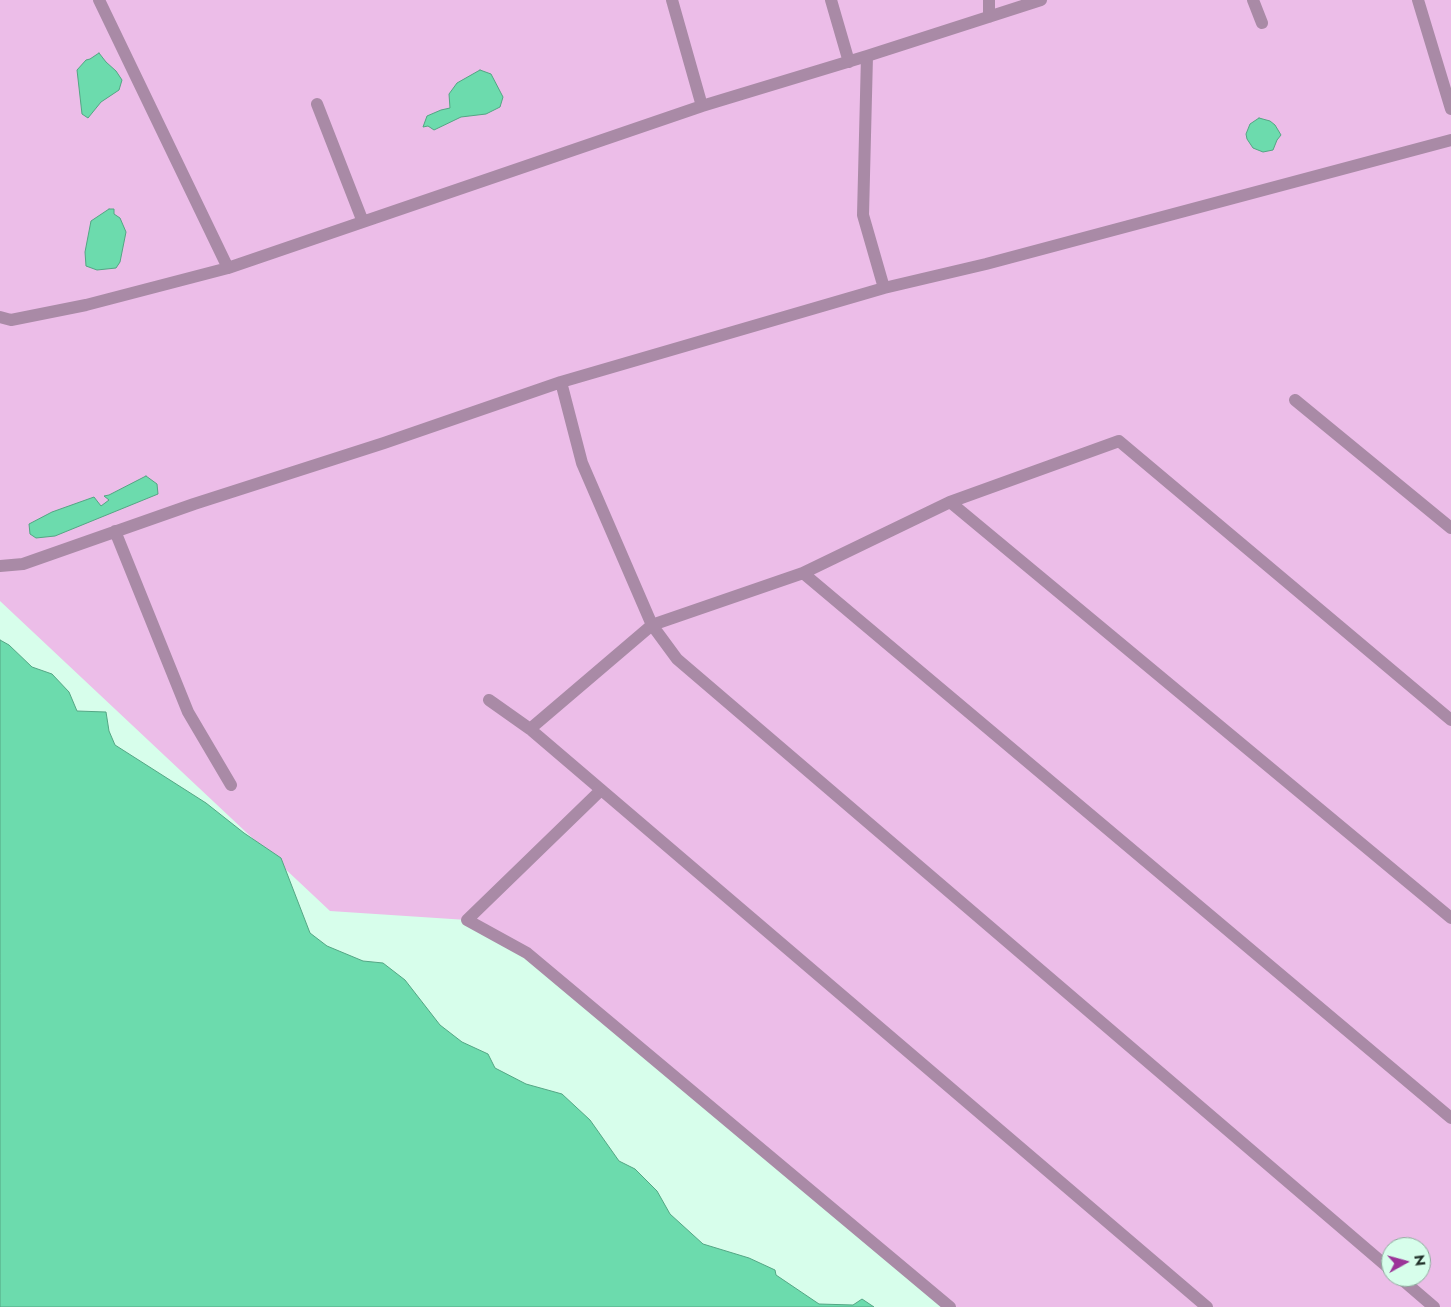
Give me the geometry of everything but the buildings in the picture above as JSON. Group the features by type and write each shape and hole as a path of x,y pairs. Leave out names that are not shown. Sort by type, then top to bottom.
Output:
{"street":[{"path":"99,0 228,268"},
{"path":"672,0 702,106"},
{"path":"831,0 849,62"},
{"path":"989,0 989,17"},
{"path":"0,317 11,320 86,305 228,268 702,106 849,62 1041,0"},
{"path":"1253,0 1262,23"},
{"path":"1418,0 1451,109"},
{"path":"867,56 863,215 884,288"},
{"path":"317,104 363,222"},
{"path":"0,566 23,564 194,504 384,443 561,382 884,288 986,264 1451,140"},
{"path":"561,382 582,463 652,625 677,659 1381,1261"},
{"path":"1295,400 1451,528"},
{"path":"530,728 652,625 803,573 950,502 1119,441 1451,720"},
{"path":"950,502 1451,918"},
{"path":"115,531 188,712 231,785"},
{"path":"803,573 1451,1118"},
{"path":"489,700 530,728 1206,1307"},
{"path":"601,790 467,920 528,953 950,1307"},
{"path":"1411,1287 1434,1307"}],"shaded area":[{"path":"0,0 1451,0 1451,1307 950,1307 527,953 467,920 330,911 0,601"},
{"path":"99,53 122,80 119,90 101,102 88,118 82,114 77,70 86,60"},
{"path":"480,70 491,74 503,97 500,107 486,114 461,117 434,130 428,126 423,127 427,116 450,108 449,94 457,83"},
{"path":"1259,118 1270,121 1281,135 1273,150 1263,152 1253,148 1247,139 1246,134 1250,124"},
{"path":"109,209 114,209 114,214 120,218 126,232 120,262 116,268 97,270 86,266 85,252 91,221"},
{"path":"146,476 157,484 158,494 55,536 36,538 30,534 29,524 52,512 94,497 101,506 109,500 104,496"},
{"path":"0,640 9,645 32,667 52,674 69,692 77,711 106,712 109,731 115,745 206,803 244,833 281,858 310,933 327,946 363,961 383,963 405,980 440,1025 462,1042 488,1054 495,1068 526,1084 562,1094 590,1120 619,1161 635,1169 657,1191 670,1214 703,1244 749,1258 775,1270 776,1275 819,1304 853,1305 862,1299 874,1307 0,1307"}]}
